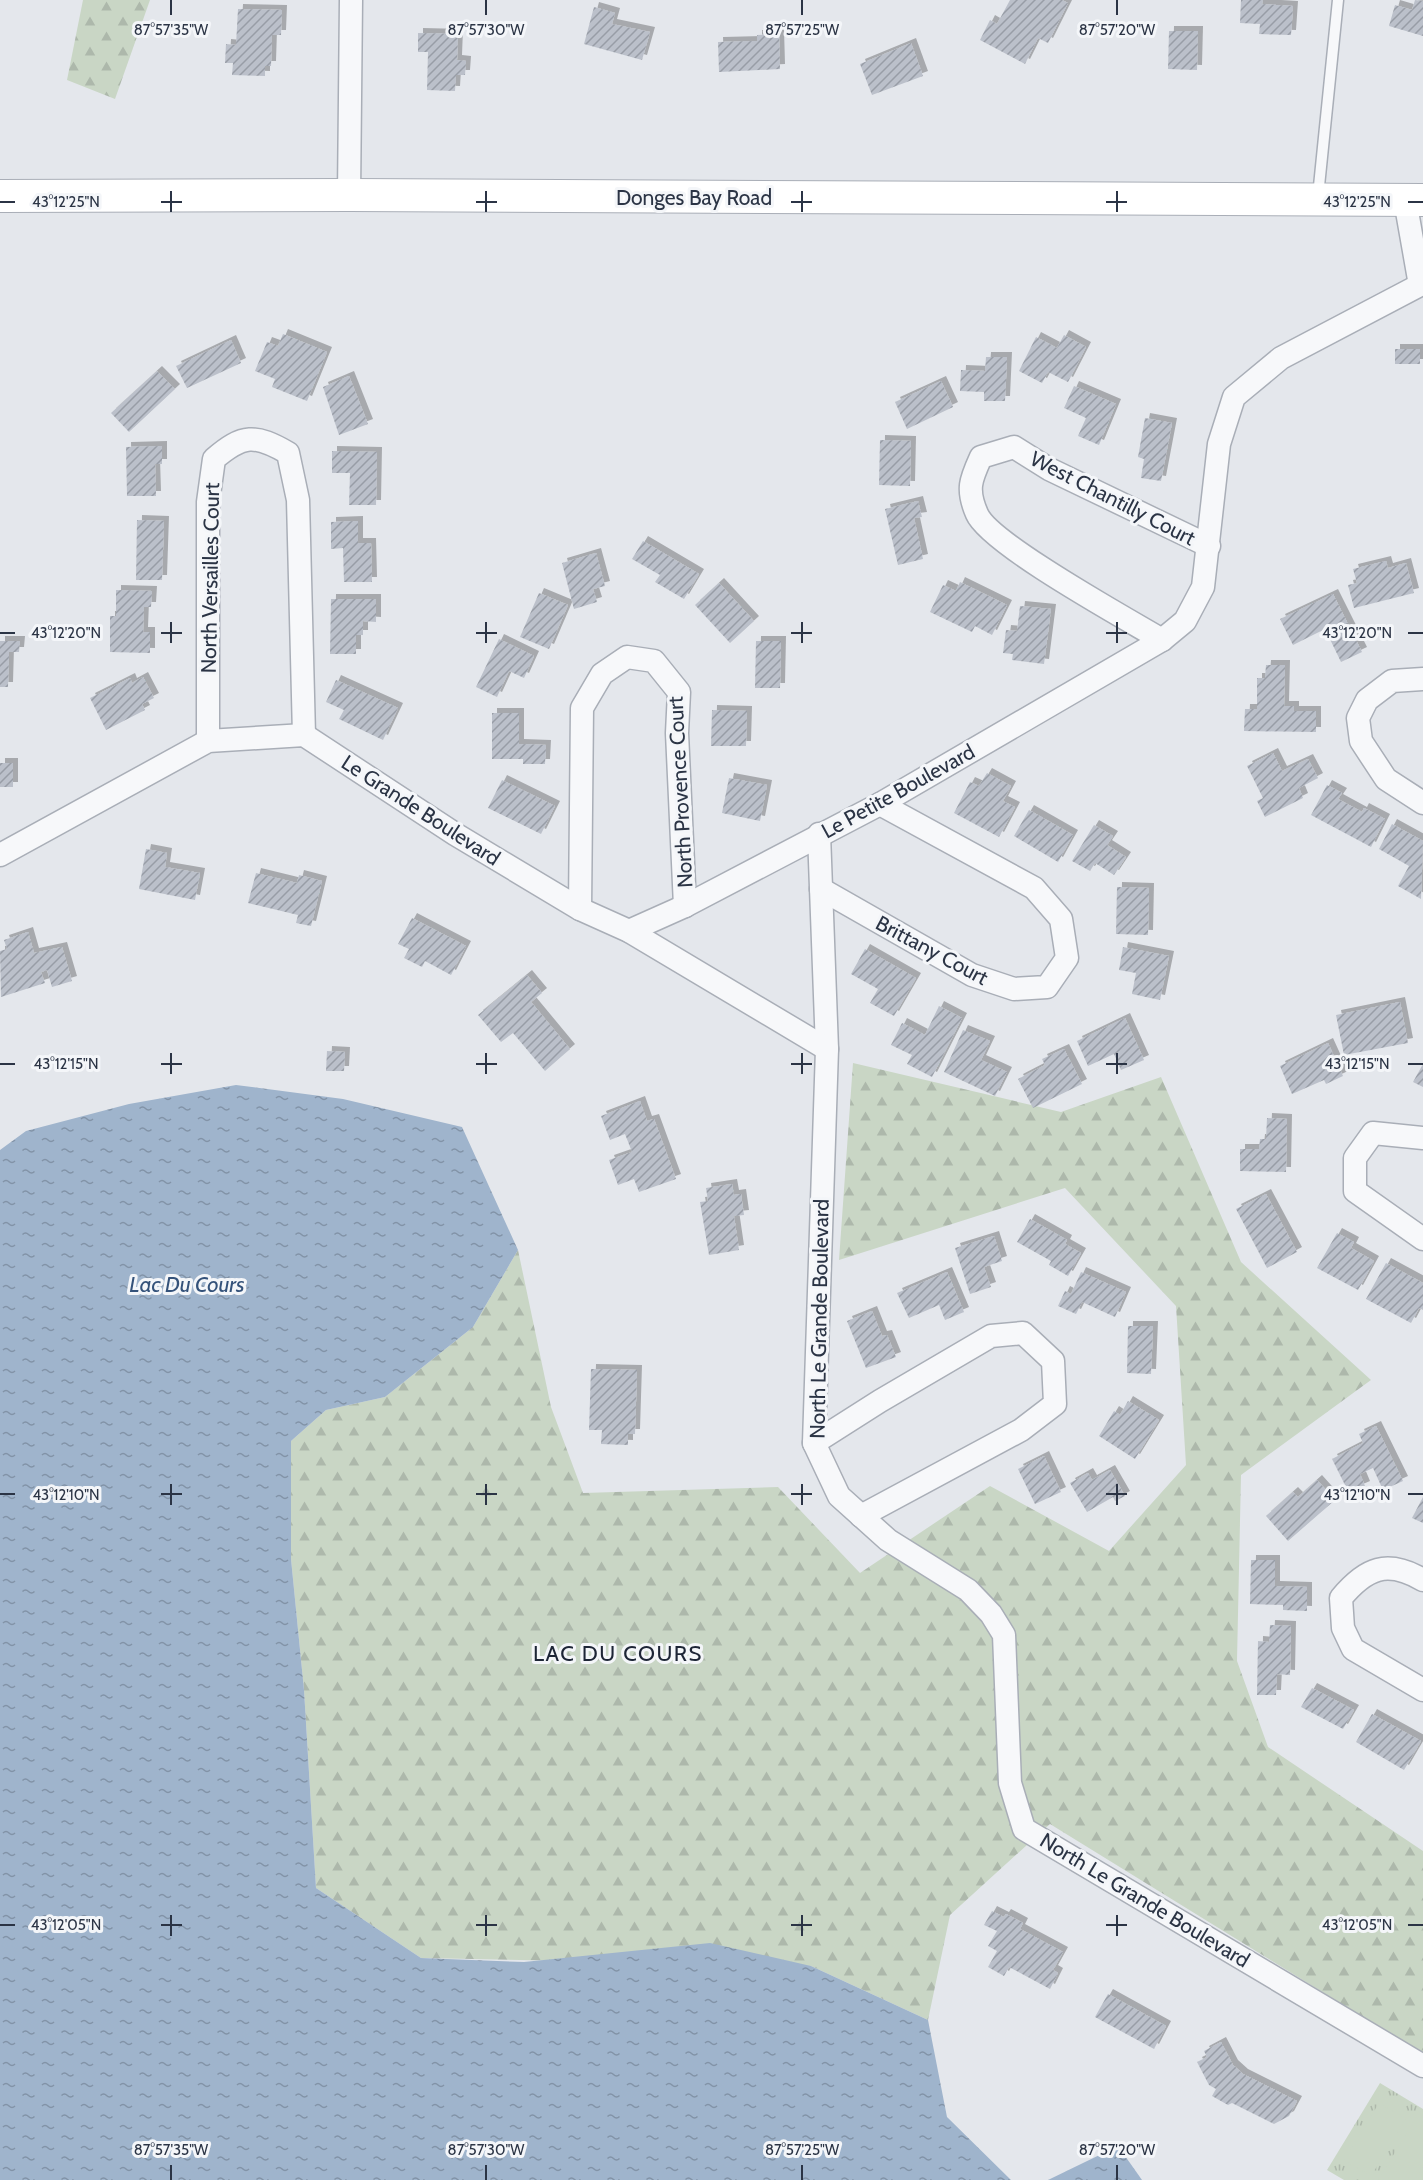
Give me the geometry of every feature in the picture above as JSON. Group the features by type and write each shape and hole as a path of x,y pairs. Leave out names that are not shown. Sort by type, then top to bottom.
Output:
{"street":[{"path":"349,195 351,0"},
{"name":"Donges Bay Road","path":"0,196 349,195 1414,200"},
{"path":"1414,200 1421,286"},
{"name":"Le Petite Boulevard","path":"629,931 685,906 880,804 1162,640 1185,621 1203,587 1219,444 1234,397 1281,358 1421,286"},
{"name":"North Versailles Court","path":"208,741 208,502 214,459 233,442 265,440 288,453 298,500 304,735"},
{"name":"West Chantilly Court","path":"1162,640 1009,546 977,515 970,483 981,457 1014,447 1049,469 1209,546"},
{"name":"North Provence Court","path":"580,909 582,708 602,675 627,657 654,661 679,692 677,733 685,906"},
{"path":"1423,679 1392,681 1367,700 1358,718 1361,741 1386,779 1423,803"},
{"path":"0,855 208,741 304,735"},
{"name":"Le Grande Boulevard","path":"304,735 455,834 580,909 629,931 827,1049"},
{"name":"Brittany Court","path":"821,888 972,975 1014,989 1047,987 1067,958 1061,919 1034,888 880,804"},
{"name":"North Le Grande Boulevard","path":"819,834 827,1049 814,1443 839,1496 888,1540 968,1590 991,1614 1005,1635 1010,1783 1024,1829 1423,2066"},
{"path":"1423,1138 1373,1133 1355,1158 1355,1191 1423,1239"},
{"path":"814,1443 991,1336 1023,1333 1053,1361 1055,1404 1021,1430 861,1516"},
{"path":"1423,1581 1414,1575 1383,1567 1357,1579 1341,1598 1343,1628 1353,1649 1423,1690"}],"lane":[{"path":"1318,200 1338,0"}],"green space":[{"path":"83,0 150,0 115,99 67,80"},
{"path":"853,1063 1061,1112 1161,1077 1241,1262 1371,1380 1241,1475 1237,1661 1268,1747 1423,1851 1423,2054 1050,1824 950,1915 928,2020 811,1966 421,1958 316,1888 304,1690 291,1559 291,1441 326,1410 385,1397 473,1327 518,1250 551,1407 583,1493 778,1487 860,1573 990,1486 1109,1551 1186,1465 1176,1306 1065,1188 839,1260"},
{"path":"1380,2083 1423,2109 1423,2180 1344,2180 1327,2170"},
{"path":"1379,2103 1406,2119 1371,2176 1344,2160"},
{"path":"1413,2123 1423,2129 1423,2167 1415,2180 1378,2180"}],"water":[{"name":"Lac Du Cours","path":"236,1085 343,1099 462,1127 518,1250 473,1327 385,1397 326,1410 291,1441 291,1559 304,1690 316,1888 421,1958 524,1962 710,1943 811,1966 928,2020 947,2117 1011,2180 0,2180 0,1150 26,1131 129,1104"},
{"path":"1118,2146 1142,2180 1048,2180"}],"building":[{"path":"1010,0 1062,0 1068,3 1048,43 1038,38 1025,64 980,40 990,20 997,24"},
{"path":"1241,0 1263,0 1262,4 1293,6 1291,35 1259,34 1260,24 1240,23"},
{"path":"1415,0 1423,1 1423,36 1389,26 1395,5 1412,10"},
{"path":"594,7 615,13 612,24 650,32 642,60 584,44"},
{"path":"238,9 282,10 281,35 272,35 271,66 265,66 265,76 232,75 233,63 225,63 226,44 236,45"},
{"path":"1169,31 1198,31 1197,70 1168,69"},
{"path":"418,33 458,34 457,60 466,61 465,75 456,75 455,91 427,90 428,52 418,52"},
{"path":"779,34 780,69 719,72 718,42 757,41 757,35"},
{"path":"911,43 923,76 872,95 860,64"},
{"path":"283,334 327,352 307,401 272,387 275,379 255,371 267,342 278,346"},
{"path":"1064,335 1086,347 1068,382 1048,372 1042,383 1019,371 1036,337 1057,348"},
{"path":"231,340 241,363 187,388 176,366"},
{"path":"1395,349 1420,349 1420,364 1395,364"},
{"path":"986,357 1007,357 1005,401 984,401 984,392 960,391 961,370 985,371"},
{"path":"157,371 175,389 129,432 111,413"},
{"path":"349,376 368,424 339,435 323,387"},
{"path":"941,381 953,407 907,429 895,402"},
{"path":"1074,386 1116,404 1099,445 1078,436 1086,418 1064,408"},
{"path":"1145,418 1172,423 1161,481 1141,478 1144,459 1138,457"},
{"path":"880,440 911,441 910,486 879,485"},
{"path":"162,446 162,464 155,464 156,496 127,496 126,447"},
{"path":"332,451 377,452 376,505 349,505 350,473 332,473"},
{"path":"918,501 922,517 914,518 923,559 898,565 885,509"},
{"path":"137,520 164,521 162,580 136,580"},
{"path":"358,521 358,543 371,543 372,582 344,582 343,548 331,549 331,522"},
{"path":"643,541 699,574 684,599 655,582 660,575 632,559"},
{"path":"596,553 605,586 593,589 597,602 574,609 562,563"},
{"path":"1386,561 1388,568 1406,563 1414,593 1354,608 1348,585 1357,583 1353,569"},
{"path":"960,582 1007,605 992,635 975,626 972,632 930,612 943,585 956,591"},
{"path":"719,583 754,621 730,643 695,605"},
{"path":"116,590 152,591 151,607 144,607 143,632 150,632 150,653 110,652 110,616 116,616"},
{"path":"539,593 568,605 549,649 520,637"},
{"path":"1333,594 1362,652 1341,662 1325,629 1293,645 1280,619"},
{"path":"331,599 376,599 376,622 363,621 363,635 356,635 356,654 330,654"},
{"path":"1020,606 1051,609 1044,664 1012,660 1013,654 1003,653 1006,630 1017,631"},
{"path":"499,639 534,656 524,678 509,671 497,697 476,687"},
{"path":"0,641 20,641 19,652 9,652 8,687 0,687"},
{"path":"756,641 781,641 780,688 755,688"},
{"path":"1266,665 1285,665 1284,706 1294,706 1294,711 1316,711 1316,732 1244,731 1245,709 1257,709 1257,678 1265,678"},
{"path":"143,677 154,698 142,704 145,710 106,730 90,698 130,678 132,683"},
{"path":"336,680 398,708 383,740 339,719 344,710 326,702"},
{"path":"712,710 747,711 746,746 711,746"},
{"path":"492,713 519,713 519,744 546,745 545,764 523,764 523,759 492,759"},
{"path":"1273,753 1282,771 1308,759 1318,778 1299,788 1303,798 1265,817 1257,801 1263,798 1247,766"},
{"path":"0,763 13,763 13,787 0,787"},
{"path":"987,773 1011,786 1003,801 1015,807 999,837 954,813 970,782 979,786"},
{"path":"729,778 767,785 760,821 722,813"},
{"path":"502,780 555,806 541,834 488,808"},
{"path":"1327,785 1342,793 1338,799 1362,812 1364,808 1385,819 1371,847 1311,815"},
{"path":"1029,810 1073,835 1058,862 1014,836"},
{"path":"1392,824 1423,841 1421,899 1398,886 1409,866 1379,849"},
{"path":"1094,825 1113,836 1107,845 1126,857 1114,875 1095,863 1090,871 1072,861"},
{"path":"146,849 167,853 165,867 200,873 195,900 139,889"},
{"path":"256,873 297,883 299,875 322,881 311,926 296,923 298,915 248,903"},
{"path":"1117,887 1149,888 1148,935 1116,934"},
{"path":"412,918 466,946 451,975 425,961 422,967 404,958 409,949 398,944"},
{"path":"28,932 34,953 62,947 72,981 52,987 47,970 41,972 45,983 1,997 0,951 7,949 4,940"},
{"path":"1123,947 1169,956 1160,1000 1132,994 1136,973 1119,970"},
{"path":"865,949 916,978 894,1016 870,1003 878,989 851,974"},
{"path":"527,975 542,993 531,1002 570,1049 545,1071 513,1033 501,1042 478,1015"},
{"path":"1400,1002 1408,1043 1344,1055 1336,1015"},
{"path":"939,1006 962,1018 932,1077 907,1064 912,1055 891,1045 902,1023 925,1035"},
{"path":"1125,1018 1144,1060 1121,1070 1114,1054 1088,1066 1077,1041"},
{"path":"963,1030 990,1041 981,1060 1007,1072 995,1096 944,1072"},
{"path":"1328,1043 1343,1076 1326,1084 1324,1080 1292,1094 1280,1066"},
{"path":"1064,1049 1082,1084 1033,1108 1018,1079 1045,1065 1042,1059"},
{"path":"327,1051 345,1052 344,1071 326,1071"},
{"path":"1423,1064 1423,1087 1413,1082"},
{"path":"640,1101 647,1121 654,1119 676,1179 639,1192 634,1179 618,1185 609,1160 632,1152 625,1134 610,1140 601,1116"},
{"path":"1267,1118 1287,1119 1286,1172 1240,1171 1240,1149 1259,1149 1260,1139 1266,1139"},
{"path":"732,1184 734,1195 741,1194 744,1215 734,1216 739,1250 709,1255 700,1202 708,1201 706,1188"},
{"path":"1266,1194 1297,1252 1267,1268 1236,1209"},
{"path":"1030,1219 1067,1240 1065,1244 1081,1253 1068,1276 1049,1265 1051,1261 1017,1242"},
{"path":"1337,1233 1354,1242 1351,1248 1374,1261 1358,1290 1317,1268"},
{"path":"994,1236 1002,1261 984,1267 991,1287 970,1294 955,1248"},
{"path":"1386,1263 1423,1283 1423,1310 1419,1308 1411,1323 1366,1299"},
{"path":"947,1272 964,1312 945,1320 939,1305 909,1318 897,1293"},
{"path":"1081,1272 1126,1292 1115,1317 1082,1302 1076,1314 1058,1306 1065,1291 1071,1294"},
{"path":"872,1311 882,1336 887,1335 896,1357 866,1368 847,1321"},
{"path":"1128,1326 1153,1326 1151,1374 1127,1373"},
{"path":"591,1369 637,1370 635,1434 628,1434 628,1445 601,1444 602,1430 589,1430"},
{"path":"1128,1401 1159,1420 1135,1459 1099,1436 1114,1411 1120,1415"},
{"path":"1376,1426 1403,1481 1383,1490 1373,1468 1360,1474 1365,1486 1349,1493 1332,1459 1363,1443 1359,1434"},
{"path":"1044,1456 1061,1492 1035,1504 1018,1469"},
{"path":"1110,1470 1125,1496 1115,1501 1113,1497 1087,1512 1070,1483 1088,1473 1092,1480"},
{"path":"1317,1480 1335,1500 1288,1541 1266,1516 1293,1492 1298,1497"},
{"path":"1423,1497 1423,1523 1412,1518"},
{"path":"1251,1560 1275,1560 1275,1586 1307,1587 1307,1611 1283,1610 1283,1605 1250,1604"},
{"path":"1270,1625 1291,1626 1290,1675 1277,1674 1276,1695 1257,1695 1258,1641 1269,1642"},
{"path":"1312,1688 1354,1710 1343,1729 1301,1707"},
{"path":"1372,1714 1421,1741 1404,1770 1356,1742"},
{"path":"992,1911 1004,1917 1006,1914 1023,1923 1020,1929 1063,1952 1053,1970 1058,1973 1050,1989 1009,1967 1004,1976 988,1967 997,1951 988,1946 997,1931 984,1925"},
{"path":"1108,1994 1166,2026 1154,2049 1095,2017"},
{"path":"1221,2042 1233,2065 1243,2074 1297,2101 1289,2116 1274,2124 1232,2103 1228,2105 1212,2096 1216,2089 1209,2085 1197,2062 1207,2057 1204,2051"}],"district":[{"name":"LAC DU COURS","path":"618,1653"}]}
